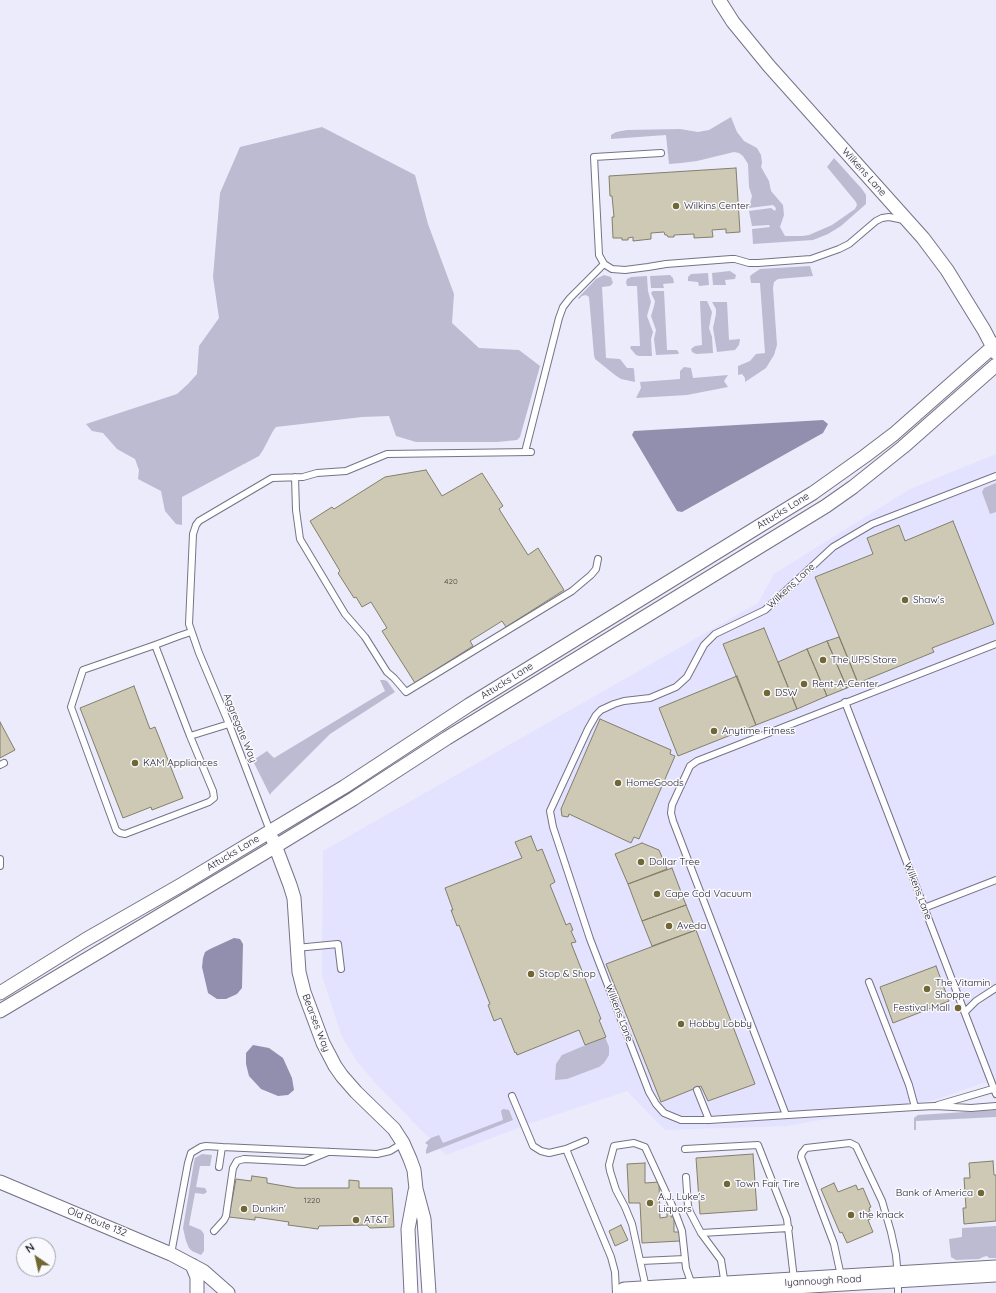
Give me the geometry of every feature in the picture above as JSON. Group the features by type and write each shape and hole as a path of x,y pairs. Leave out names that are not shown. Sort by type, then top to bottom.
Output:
{"main road":[{"name":"Iyannough Road","path":"625,1293 725,1287 754,1289 795,1283 822,1284 842,1280 898,1285 996,1271"}],"street":[{"name":"Wilkens Lane","path":"719,0 733,22 769,66 923,238 947,270 995,348"},
{"name":"Attucks Lane","path":"0,993 85,940 164,895 344,787 462,709 813,493 894,434 995,348"},
{"name":"Attucks Lane","path":"0,1011 276,846 452,735 826,506 880,466 929,425 996,365"},
{"name":"Bearses Way","path":"270,831 294,898 298,972 304,992 329,1056 349,1085 394,1130 403,1143 414,1170 416,1189 424,1219 429,1293"},
{"name":"Old Route 132","path":"0,1182 171,1254 203,1271 228,1293"},
{"name":"Bearses Way","path":"411,1293 408,1229 416,1189"},
{"path":"192,1265 198,1283 197,1293"}],"lane":[{"path":"661,152 594,157 600,255 604,264 612,269 618,270 731,258 749,263 811,259 839,249 858,237 876,220 889,217 909,222"},
{"path":"598,559 596,569 582,584 572,591 406,692 387,672 365,637 346,614 300,539 296,510 295,477 303,477 318,473 346,471 387,454 528,452 550,353 563,307 604,264"},
{"name":"Wilkens Lane","path":"935,1106 709,1120 681,1120 669,1116 659,1109 649,1092 590,940 553,827 550,811 588,728 596,715 602,710 624,701 650,698 676,687 687,677 704,645 715,634 765,610 833,547 872,524 996,476"},
{"name":"Aggregate Way","path":"270,831 229,724 212,687 188,621 193,534 196,525 200,521 268,479 295,477"},
{"path":"155,645 213,791 214,798 209,802 125,834 116,830 71,707 83,670 191,632"},
{"path":"786,1115 673,820 671,813 672,805 690,766 697,761 996,644"},
{"name":"Wilkens Lane","path":"845,702 995,1090"},
{"path":"190,736 229,724"},
{"path":"0,859 0,866"},
{"path":"924,908 996,880"},
{"path":"296,948 338,944 341,969"},
{"path":"869,982 909,1085 915,1107"},
{"path":"965,1012 976,1001 996,988"},
{"path":"697,1090 709,1120"},
{"path":"935,1106 995,1090"},
{"path":"512,1096 533,1146 541,1151 549,1153 585,1142"},
{"path":"935,1106 971,1108 996,1106"},
{"path":"171,1254 189,1158 192,1153 201,1147 211,1146 383,1153 403,1143"},
{"path":"658,1292 641,1261 631,1220 616,1190 610,1171 609,1165 614,1146 634,1143 645,1147 673,1206 682,1231 686,1268 693,1289"},
{"path":"842,1280 834,1244 801,1157 806,1148 850,1143 856,1146 882,1201 896,1255 898,1285"},
{"path":"686,1149 758,1145 787,1219 795,1283"},
{"path":"219,1167 222,1147"},
{"path":"566,1149 613,1263 616,1293"},
{"path":"214,1231 226,1216 233,1168 237,1161 244,1159 304,1162 330,1152"},
{"path":"686,1177 688,1206 692,1219 701,1234 721,1260 725,1287"},
{"path":"701,1234 789,1228"},
{"path":"641,1261 685,1259"}],"shaded area":[{"path":"731,117 737,132 744,141 757,148 761,155 761,167 769,181 771,191 783,205 784,215 780,227 785,236 809,235 832,225 855,209 857,205 856,202 827,167 834,158 862,189 866,195 866,204 841,226 828,234 813,240 753,244 752,229 770,227 769,225 752,226 749,211 771,208 775,211 776,208 773,205 749,208 752,196 749,187 748,164 739,153 734,152 697,161 669,164 666,135 611,139 611,135 616,132 627,130 680,129 698,132 709,130"},
{"path":"322,127 415,175 428,224 454,294 452,323 479,348 519,350 540,366 520,437 517,440 497,442 416,442 396,436 389,416 362,417 276,427 259,456 182,497 182,525 176,524 165,511 161,491 138,479 139,470 135,459 117,449 103,433 92,431 86,424 177,394 197,374 199,346 219,318 213,277 220,193 240,147"},
{"path":"810,266 813,276 778,279 774,282 773,288 777,345 774,355 766,368 745,382 745,378 742,374 738,375 738,366 750,361 756,354 765,353 760,283 751,283 751,275 760,269"},
{"path":"730,271 736,275 735,279 725,280 726,285 713,285 712,273"},
{"path":"708,273 709,285 699,286 698,282 688,281 688,277 691,274"},
{"path":"604,275 611,277 613,283 610,286 602,287 606,358 620,359 627,368 633,368 635,382 621,379 595,359 589,297 586,295 579,299 578,298 596,279"},
{"path":"670,275 673,278 674,283 663,284 664,288 651,288 650,276"},
{"path":"647,276 648,291 651,302 647,316 653,332 651,339 652,356 639,356 636,355 630,348 631,346 640,346 637,286 627,286 626,282 627,279 631,277"},
{"path":"653,291 664,291 667,350 677,350 679,353 678,354 656,355 654,339 656,330 651,316 655,301 651,293"},
{"path":"700,301 707,301 712,312 709,328 712,337 713,353 696,354 692,352 691,349 695,346 702,345"},
{"path":"712,302 727,302 729,340 740,339 739,345 735,350 717,352 713,328 716,309"},
{"path":"684,367 691,368 693,378 728,375 724,381 728,387 687,395 636,398 641,388 640,382 680,379 680,371"},
{"path":"823,420 828,424 823,433 682,512 677,511 632,435 634,431"},
{"name":"Festival Mall","path":"996,454 996,1082 983,1083 935,1100 786,1126 665,1130 627,1091 537,1121 446,1155 379,1087 358,1063 342,1037 322,976 323,851 758,603 774,574 910,489"},
{"path":"996,483 996,512 990,514 982,492 984,488"},
{"path":"380,680 387,681 395,692 330,734 270,795 254,763 255,759 267,751 274,758 385,691"},
{"path":"234,938 240,939 243,944 242,988 237,994 226,999 217,999 208,993 202,967 203,958 205,952"},
{"path":"605,1037 609,1047 609,1055 604,1063 599,1067 567,1079 555,1080 556,1064 562,1055"},
{"path":"253,1045 269,1048 283,1058 292,1078 294,1090 288,1095 278,1096 261,1089 249,1076 246,1064 246,1053"},
{"path":"503,1109 509,1110 513,1120 426,1154 428,1145 425,1143 431,1138 439,1135 443,1143 503,1120 501,1111"},
{"path":"996,1110 996,1117 916,1121 916,1130 914,1130 914,1118 918,1115"},
{"path":"202,1154 212,1155 210,1166 200,1166 196,1187 205,1188 207,1192 204,1194 195,1193 189,1225 201,1230 204,1234 204,1251 201,1255 189,1248 183,1228 195,1158"},
{"path":"996,1226 996,1258 989,1258 987,1256 979,1259 956,1260 951,1257 949,1239 962,1237 962,1228"}],"building":[{"name":"Wilkins Center","path":"736,168 740,232 726,233 726,229 712,230 713,237 694,238 694,234 674,235 674,237 668,237 664,232 651,233 651,239 633,241 633,237 628,238 628,240 613,238 612,217 614,217 612,196 610,196 609,176"},
{"path":"426,470 442,496 482,473 503,506 499,509 528,555 538,548 564,590 506,627 502,621 470,641 473,646 415,683 382,631 387,628 371,602 362,607 356,597 354,598 338,573 340,571 310,521 332,507 334,509 385,477"},
{"name":"Shaw's","path":"953,521 994,624 932,648 934,652 858,683 815,577 873,554 867,538 899,525 905,541"},
{"name":"DSW","path":"764,628 797,709 756,725 723,644"},
{"path":"839,637 858,683 847,688 827,641"},
{"name":"The UPS Store","path":"827,641 847,688 827,696 807,649"},
{"name":"Rent-A-Center","path":"807,649 827,696 797,709 778,662"},
{"path":"737,676 756,725 678,756 659,708"},
{"name":"KAM Appliances","path":"134,686 150,729 155,727 183,798 152,810 151,807 123,818 80,708"},
{"name":"HomeGoods","path":"600,719 671,750 670,754 675,756 639,839 634,837 631,843 569,814 568,817 562,816 561,809"},
{"path":"0,722 15,750 0,758"},
{"name":"Stop & Shop","path":"531,836 537,851 542,849 555,882 550,885 566,925 570,923 573,930 571,931 576,942 571,943 601,1019 599,1020 606,1037 585,1045 579,1030 517,1055 501,1018 494,1021 488,1005 490,1004 459,925 457,926 445,888 522,858 515,842"},
{"name":"Dollar Tree","path":"642,843 659,850 667,869 628,884 615,854"},
{"name":"Cape Cod Vacuum","path":"672,868 686,905 642,921 628,884"},
{"name":"Aveda","path":"686,905 696,930 652,946 642,921"},
{"name":"Hobby Lobby","path":"696,930 755,1084 708,1101 701,1086 661,1102 606,964"},
{"path":"936,966 949,1001 893,1023 880,987"},
{"name":"Town Fair Tire","path":"753,1154 757,1210 700,1214 696,1158"},
{"name":"Bank of America","path":"993,1161 994,1175 996,1175 996,1221 964,1224 963,1208 966,1208 964,1178 970,1178 969,1163"},
{"name":"A.J. Luke's Liquors","path":"645,1163 645,1183 659,1182 660,1218 667,1217 667,1212 671,1212 671,1217 674,1217 674,1232 680,1232 680,1241 642,1243 640,1203 629,1203 627,1164"},
{"path":"252,1176 267,1178 267,1183 296,1188 349,1188 349,1180 359,1181 359,1188 392,1188 394,1227 370,1228 367,1225 319,1226 318,1229 288,1225 289,1222 255,1217 255,1220 229,1217 236,1179 251,1181"},
{"name":"the knack","path":"834,1183 838,1192 856,1185 858,1190 863,1188 871,1207 869,1208 870,1211 868,1212 871,1219 868,1220 873,1232 847,1243 842,1232 840,1233 821,1189"},
{"path":"621,1225 628,1240 615,1246 609,1231"}],"place":[{"name":"Wilkins Center","path":"676,206"},
{"name":"Shaw's","path":"905,600"},
{"name":"The UPS Store","path":"823,660"},
{"name":"Rent-A-Center","path":"804,684"},
{"name":"DSW","path":"767,693"},
{"name":"Anytime Fitness","path":"714,731"},
{"name":"KAM Appliances","path":"135,763"},
{"name":"HomeGoods","path":"618,783"},
{"name":"Dollar Tree","path":"641,862"},
{"name":"Cape Cod Vacuum","path":"657,894"},
{"name":"Aveda","path":"669,926"},
{"name":"Stop & Shop","path":"531,974"},
{"name":"The Vitamin Shoppe","path":"927,989"},
{"name":"Festival Mall","path":"958,1008"},
{"name":"Hobby Lobby","path":"681,1024"},
{"name":"Town Fair Tire","path":"727,1184"},
{"name":"Bank of America","path":"981,1193"},
{"name":"A.J. Luke's Liquors","path":"650,1203"},
{"name":"Dunkin'","path":"244,1209"},
{"name":"the knack","path":"851,1215"},
{"name":"AT&T","path":"356,1220"}]}
